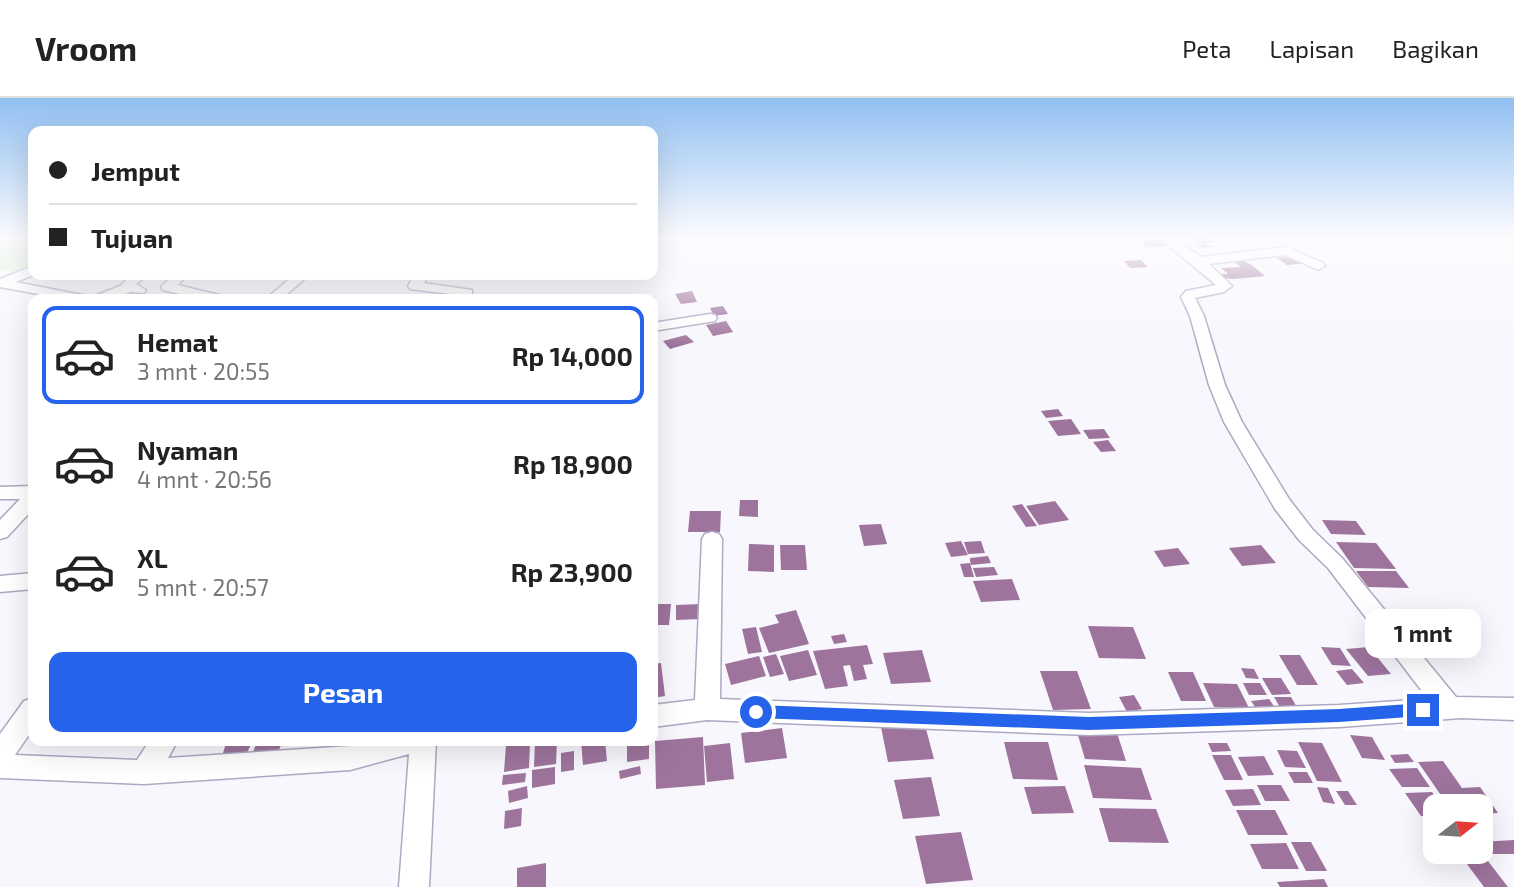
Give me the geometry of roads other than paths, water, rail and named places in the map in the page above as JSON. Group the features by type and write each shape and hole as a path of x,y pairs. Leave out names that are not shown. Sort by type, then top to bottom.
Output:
{"street":[{"path":"0,283 23,274"},
{"path":"1212,274 1225,286 1188,296 1197,316 1217,385 1233,422 1282,504 1307,535 1335,563 1450,708"},
{"path":"116,294 134,289 126,285 133,280"},
{"path":"175,280 168,287 197,294"},
{"path":"280,294 296,280"},
{"path":"418,280 415,286 462,290 467,294"},
{"path":"0,283 59,294"},
{"path":"658,326 710,318"},
{"path":"0,493 28,495"},
{"path":"0,532 28,501"},
{"path":"707,709 712,538"},
{"path":"0,584 28,581"},
{"path":"658,715 707,709 1089,724 1339,716 1450,708 1514,709"},
{"path":"0,755 28,716"},
{"path":"144,772 161,746"},
{"path":"0,766 144,772 349,758 398,746"},
{"path":"414,887 422,746"}]}
